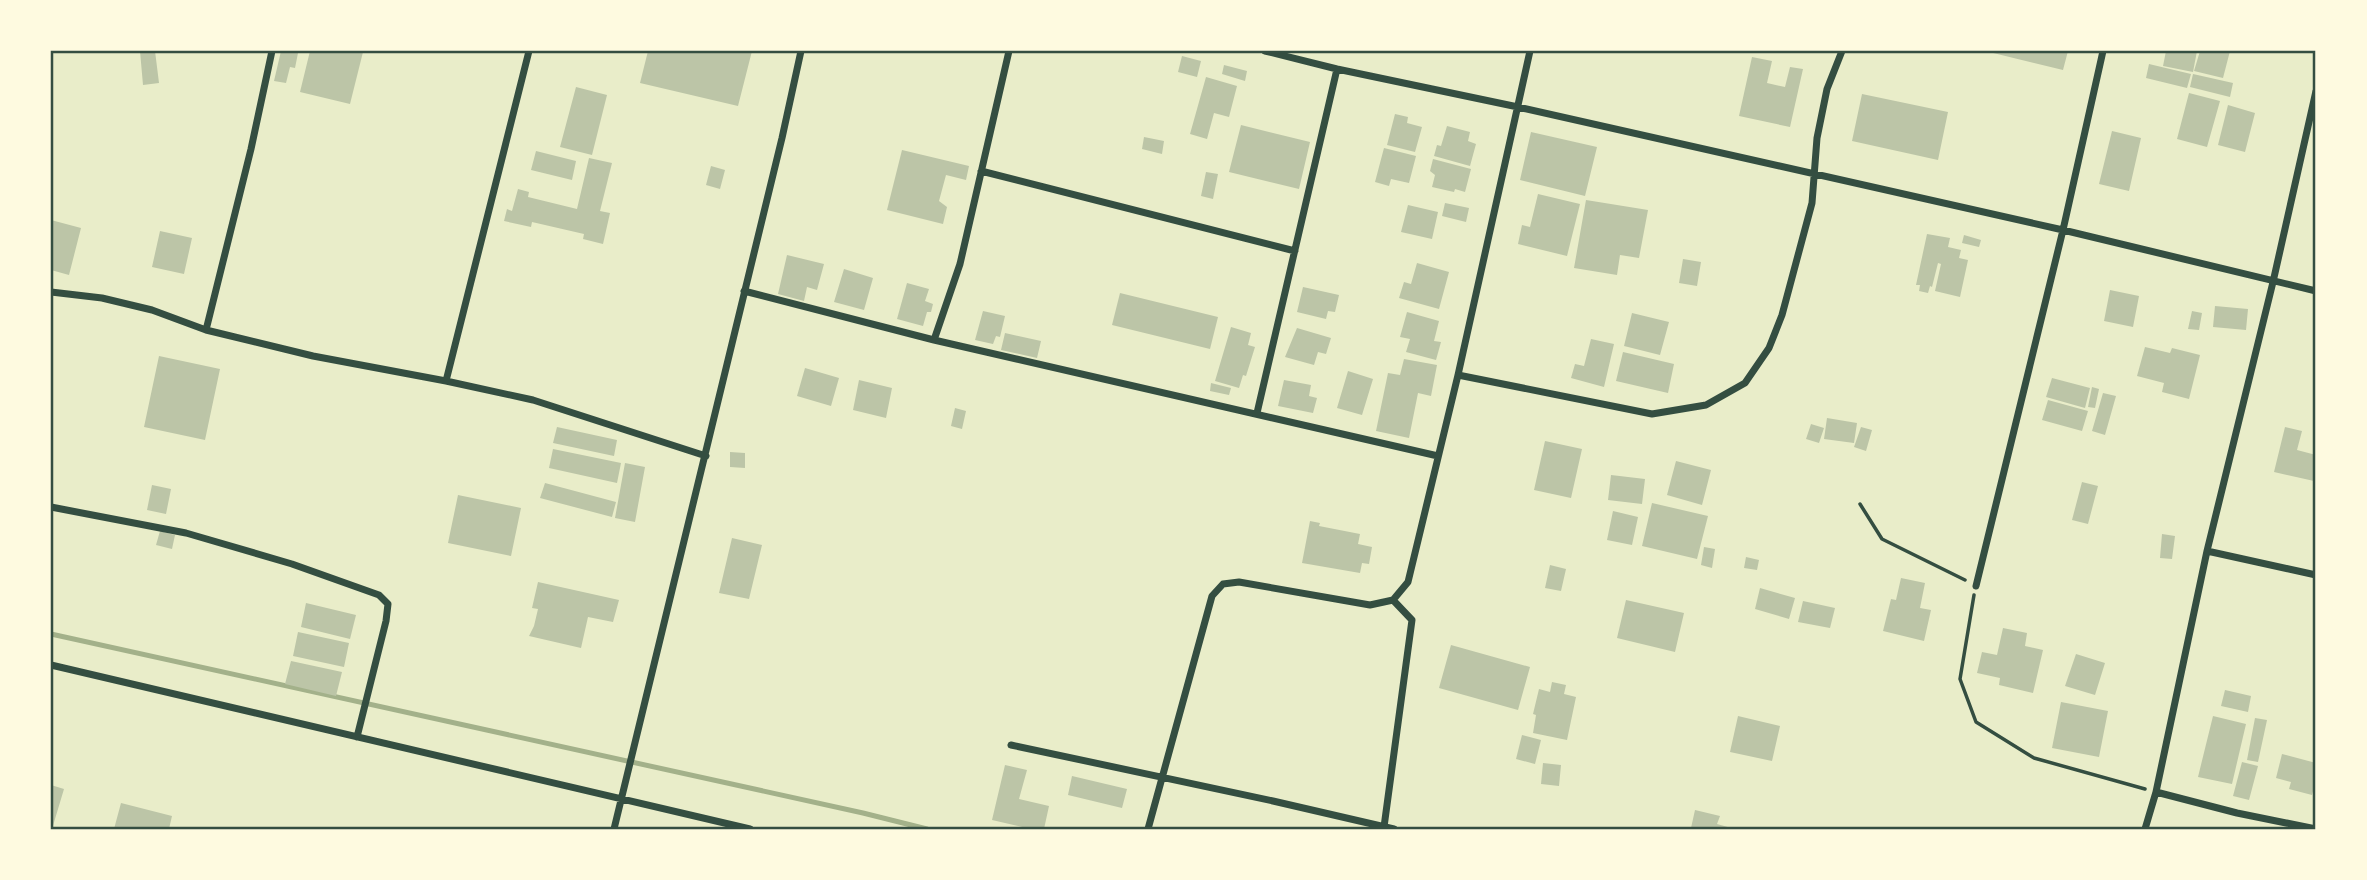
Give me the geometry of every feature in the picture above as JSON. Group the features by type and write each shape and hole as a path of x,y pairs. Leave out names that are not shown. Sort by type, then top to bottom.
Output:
{"street":[{"path":"206,330 251,149 272,51"},
{"path":"446,381 529,51"},
{"path":"614,829 706,456 801,51"},
{"path":"934,340 960,264 1009,51"},
{"path":"1265,51 2063,230 2316,291"},
{"path":"1148,829 1212,596 1223,584 1239,582 1370,605 1393,600 1408,582 1458,375 1530,51"},
{"path":"1458,375 1652,414 1706,405 1745,383 1769,348 1782,315 1812,203 1817,138 1827,89 1842,51"},
{"path":"1976,586 2063,230 2103,51"},
{"path":"1257,413 1337,69"},
{"path":"2145,829 2156,792 2207,551 2273,282 2316,91"},
{"path":"981,171 1295,251"},
{"path":"744,291 934,340 1438,456"},
{"path":"51,292 102,298 152,310 206,330 313,356 533,400 706,456"},
{"path":"51,507 186,533 292,564 379,595 388,604 386,621 357,737"},
{"path":"2207,551 2316,575"},
{"path":"1384,827 1412,620 1393,600"},
{"path":"51,665 750,829"},
{"path":"1011,745 1394,829"},
{"path":"2156,792 2237,813 2316,829"}],"path":[{"path":"1860,504 1882,539 1976,586 1960,679 1976,722 2034,758 2156,792"}],"building":[{"path":"140,51 155,51 159,83 143,85"},
{"path":"281,51 298,53 295,68 290,67 286,83 274,81"},
{"path":"310,51 363,52 350,104 300,92"},
{"path":"648,51 752,51 738,106 640,83"},
{"path":"1985,51 2068,51 2063,70"},
{"path":"2166,51 2197,51 2193,72 2163,66"},
{"path":"2200,51 2230,51 2223,78 2194,71"},
{"path":"1182,56 1201,61 1197,77 1178,72"},
{"path":"1752,57 1772,61 1767,83 1785,87 1790,67 1803,69 1790,127 1739,116"},
{"path":"2149,64 2191,74 2187,88 2146,78"},
{"path":"1224,65 1247,71 1245,81 1222,74"},
{"path":"2193,74 2233,83 2230,97 2190,87"},
{"path":"1206,77 1237,86 1229,117 1214,113 1207,139 1190,134"},
{"path":"576,87 607,95 592,155 560,147"},
{"path":"2189,93 2220,101 2207,147 2177,139"},
{"path":"1862,94 1948,112 1938,160 1852,141"},
{"path":"2228,105 2255,113 2245,152 2218,145"},
{"path":"1395,114 1408,117 1407,123 1422,127 1415,152 1387,145"},
{"path":"1241,125 1310,142 1299,189 1229,172"},
{"path":"1447,126 1470,132 1468,141 1476,144 1470,166 1434,156 1437,145 1441,146"},
{"path":"2112,131 2141,138 2129,191 2099,184"},
{"path":"1531,132 1597,147 1585,196 1520,180"},
{"path":"1144,137 1164,141 1162,154 1142,149"},
{"path":"1384,148 1416,156 1409,183 1391,179 1389,186 1375,182"},
{"path":"902,150 969,166 966,180 946,175 939,201 947,207 943,224 887,210"},
{"path":"536,151 576,161 572,180 531,170"},
{"path":"589,158 612,163 600,211 610,213 603,244 583,239 584,234 532,222 531,227 504,221 507,209 512,211 518,189 529,192 528,197 577,209"},
{"path":"1433,159 1471,169 1465,192 1432,187 1435,175 1430,171"},
{"path":"711,166 725,170 720,189 706,185"},
{"path":"1206,172 1218,174 1213,199 1201,196"},
{"path":"1538,194 1580,204 1567,256 1518,244 1522,225 1530,227"},
{"path":"1586,200 1648,210 1639,258 1620,255 1617,275 1574,268"},
{"path":"1445,203 1469,208 1466,222 1442,216"},
{"path":"1408,205 1438,212 1432,239 1401,232"},
{"path":"51,220 81,228 69,275 51,270"},
{"path":"160,231 192,238 184,274 152,267"},
{"path":"1927,234 1950,238 1948,247 1961,250 1959,258 1968,260 1960,297 1935,291 1941,264 1938,263 1928,293 1919,291 1920,285 1916,285"},
{"path":"1964,235 1981,240 1979,247 1962,243"},
{"path":"787,255 824,264 817,290 807,287 804,301 778,294"},
{"path":"1683,259 1701,262 1697,286 1679,283"},
{"path":"1417,263 1449,272 1439,309 1399,298 1404,282 1411,284"},
{"path":"844,269 873,278 864,310 834,302"},
{"path":"907,283 929,289 925,301 933,304 931,312 927,312 923,326 897,319"},
{"path":"1303,287 1339,295 1335,312 1328,311 1326,319 1297,312"},
{"path":"2110,290 2139,296 2133,327 2104,321"},
{"path":"1120,293 1218,317 1210,349 1112,325"},
{"path":"2215,306 2248,309 2246,330 2213,327"},
{"path":"983,311 1005,316 1000,337 996,336 993,344 975,340"},
{"path":"2192,311 2202,313 2199,330 2188,329"},
{"path":"1407,312 1439,321 1434,341 1441,342 1436,360 1406,352 1410,339 1400,337"},
{"path":"1632,313 1669,322 1660,355 1624,346"},
{"path":"1231,327 1251,333 1248,345 1255,347 1246,376 1243,375 1239,388 1215,381"},
{"path":"1297,328 1331,338 1326,354 1318,352 1314,365 1285,357"},
{"path":"1005,333 1041,341 1037,358 1001,350"},
{"path":"1591,339 1614,344 1604,387 1571,378 1575,364 1584,366"},
{"path":"2145,347 2170,353 2172,348 2200,355 2189,399 2162,392 2164,383 2137,376"},
{"path":"1623,352 1674,364 1668,393 1616,381"},
{"path":"159,356 220,369 205,440 144,427"},
{"path":"1404,359 1437,365 1431,396 1418,393 1409,438 1376,431 1388,373 1400,375"},
{"path":"805,368 839,378 831,406 797,396"},
{"path":"1348,371 1373,379 1362,415 1337,408"},
{"path":"2052,378 2090,388 2085,408 2046,397"},
{"path":"859,380 892,388 886,418 853,410"},
{"path":"1284,380 1311,385 1309,396 1317,398 1313,413 1278,406"},
{"path":"1211,383 1231,388 1229,395 1210,391"},
{"path":"2092,387 2099,389 2095,408 2088,407"},
{"path":"2103,393 2116,396 2105,435 2092,431"},
{"path":"2048,400 2088,411 2082,431 2042,420"},
{"path":"955,408 966,411 962,429 951,426"},
{"path":"1827,418 1857,423 1854,443 1824,439"},
{"path":"1811,424 1824,428 1819,443 1806,439"},
{"path":"557,427 617,440 614,456 553,443"},
{"path":"1861,427 1872,430 1866,451 1854,447"},
{"path":"2285,427 2302,431 2297,450 2316,455 2314,481 2274,472"},
{"path":"1545,441 1582,449 1571,498 1534,490"},
{"path":"553,449 621,463 617,483 549,468"},
{"path":"730,452 745,453 745,468 730,467"},
{"path":"1676,461 1711,470 1702,505 1667,495"},
{"path":"625,463 645,467 635,522 615,518"},
{"path":"1611,475 1645,479 1642,504 1608,500"},
{"path":"2082,482 2098,486 2088,524 2072,520"},
{"path":"545,483 616,502 612,517 540,498"},
{"path":"152,485 171,489 166,514 147,510"},
{"path":"458,495 521,508 511,556 448,543"},
{"path":"1652,503 1708,516 1697,559 1642,546"},
{"path":"1613,511 1638,517 1632,545 1607,540"},
{"path":"1310,521 1320,523 1319,526 1360,534 1358,544 1372,547 1369,564 1362,563 1360,573 1302,563"},
{"path":"160,531 175,535 172,549 156,545"},
{"path":"2162,534 2175,536 2172,559 2160,558"},
{"path":"732,538 762,545 749,599 719,593"},
{"path":"1704,547 1715,549 1712,568 1701,565"},
{"path":"1746,557 1759,560 1757,570 1744,568"},
{"path":"1550,565 1566,569 1561,591 1545,588"},
{"path":"1901,578 1925,583 1920,608 1931,610 1924,641 1883,631 1891,599 1896,600"},
{"path":"538,582 619,600 613,622 588,617 581,648 529,636 538,609 532,608"},
{"path":"1760,588 1795,598 1789,619 1755,609"},
{"path":"1626,600 1684,613 1675,652 1617,638"},
{"path":"1803,601 1835,608 1830,628 1798,622"},
{"path":"306,603 356,615 350,639 301,627"},
{"path":"2003,628 2027,633 2025,646 2043,650 2033,693 1999,685 2000,678 1977,673 1982,652 1997,655"},
{"path":"298,632 349,643 344,667 293,656"},
{"path":"1451,645 1530,667 1518,710 1439,688"},
{"path":"2076,654 2105,663 2095,695 2065,686"},
{"path":"291,661 342,672 336,696 285,684"},
{"path":"1552,682 1566,685 1564,694 1576,697 1567,740 1533,733 1536,715 1533,714 1539,689 1550,692"},
{"path":"2225,690 2251,696 2248,712 2221,706"},
{"path":"2061,702 2108,711 2099,757 2052,748"},
{"path":"1738,716 1780,726 1772,761 1730,752"},
{"path":"2213,716 2246,724 2232,784 2198,777"},
{"path":"2255,718 2267,720 2258,762 2247,760"},
{"path":"1522,735 1541,740 1535,764 1516,759"},
{"path":"2282,754 2316,763 2316,780 2312,795 2289,789 2291,782 2276,778"},
{"path":"2242,762 2258,766 2249,800 2233,796"},
{"path":"1543,763 1561,765 1559,786 1541,784"},
{"path":"1005,765 1027,770 1019,799 1049,806 1044,829 1031,829 992,820"},
{"path":"1072,776 1127,789 1122,808 1068,795"},
{"path":"51,785 64,789 52,829 51,829"},
{"path":"121,803 172,816 169,829 114,829"},
{"path":"1695,810 1720,816 1717,824 1735,829 1691,828"}],"waterway":[{"path":"51,634 927,829"}]}
